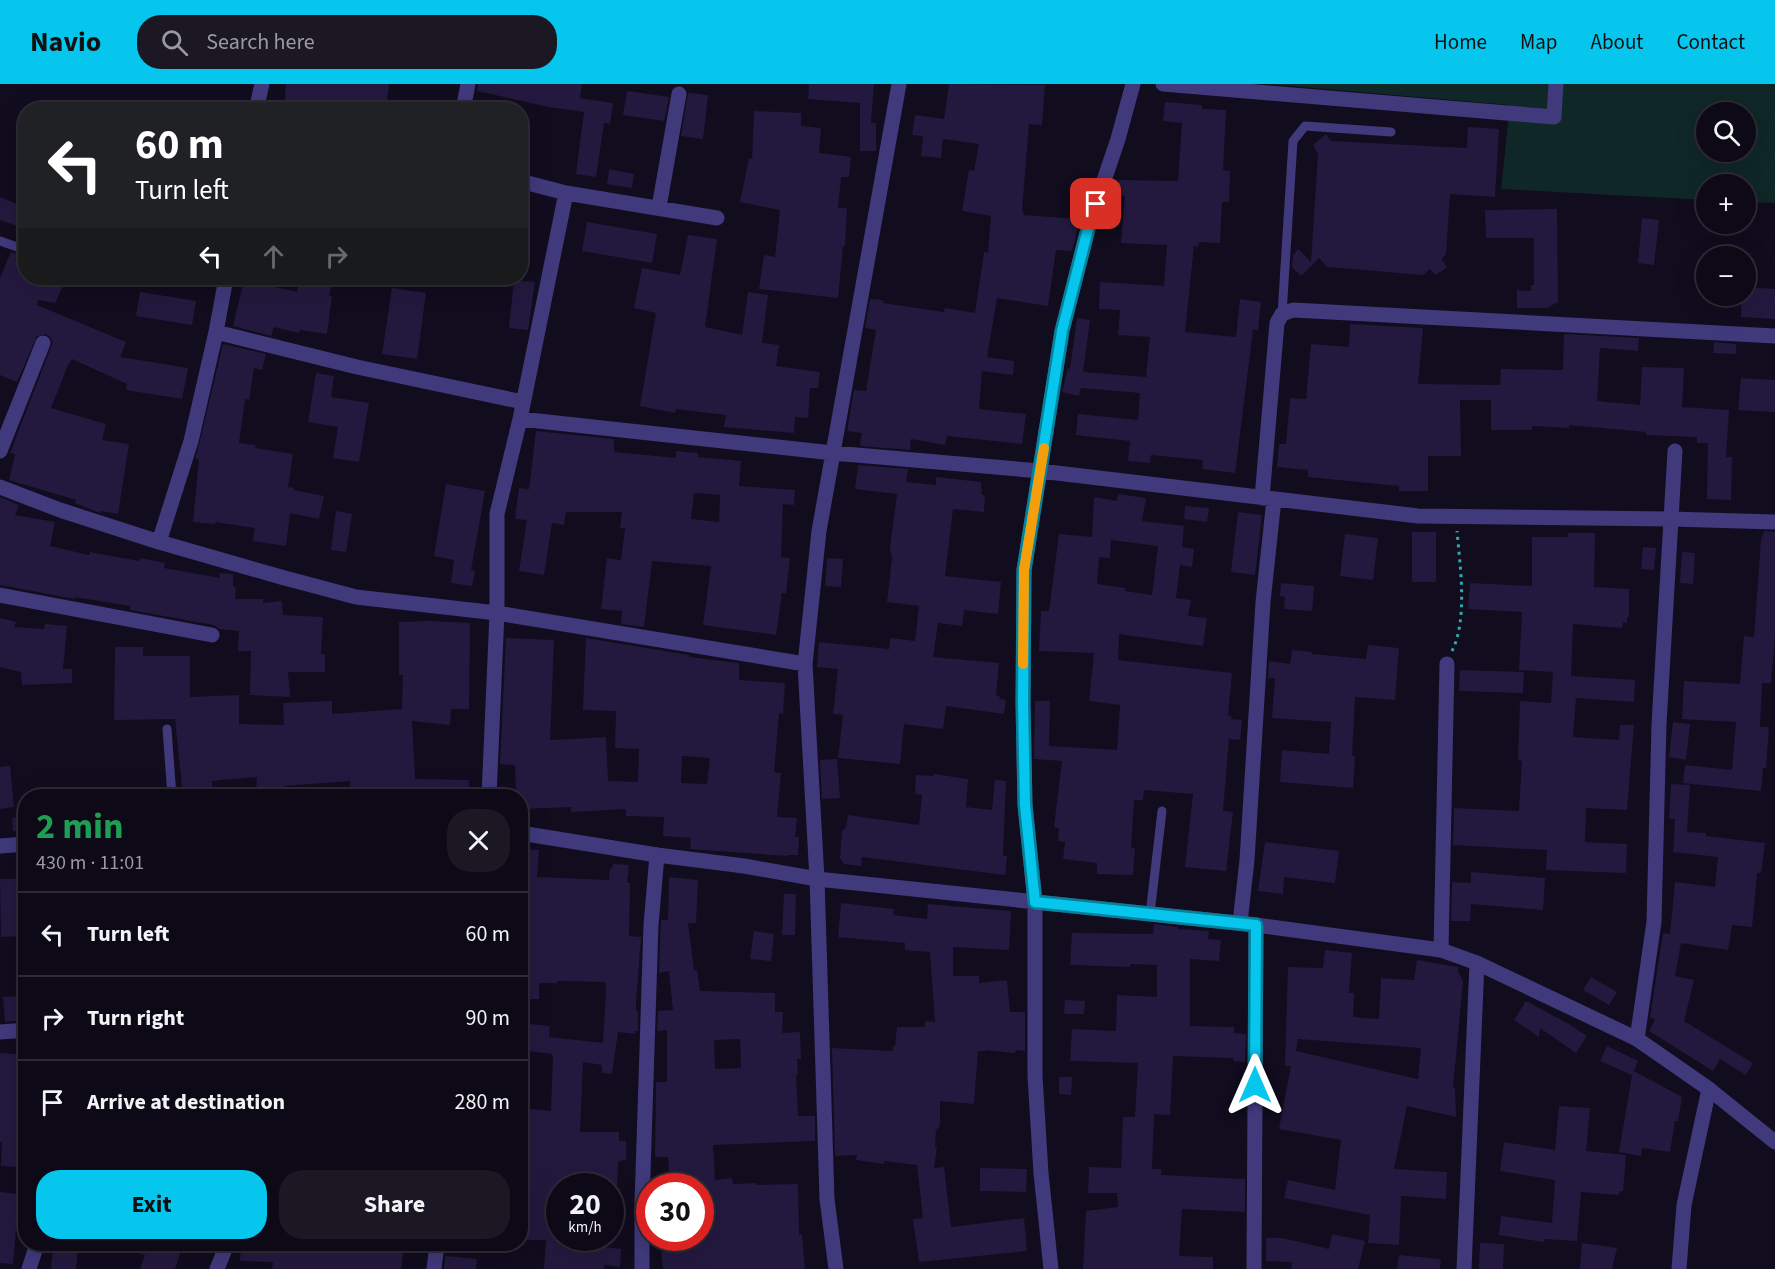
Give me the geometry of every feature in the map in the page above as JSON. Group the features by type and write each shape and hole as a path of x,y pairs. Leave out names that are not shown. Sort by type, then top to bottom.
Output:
{"street":[{"path":"258,102 262,84"},
{"path":"465,102 468,84"},
{"path":"836,1269 827,1199 817,879 805,664 819,531 899,84"},
{"path":"1051,1269 1041,1173 1035,1076 1035,902 1025,805 1024,570 1062,331 1089,225 1118,139 1133,84"},
{"path":"1163,84 1341,91 1554,117 1556,84"},
{"path":"659,207 679,94"},
{"path":"528,183 566,193 717,218"},
{"path":"489,789 497,613 497,514 520,419 566,193"},
{"path":"159,542 191,441 225,285"},
{"path":"1254,1269 1247,860 1277,323 1282,314 1293,310 1775,336"},
{"path":"216,332 357,367 523,402"},
{"path":"0,451 43,343"},
{"path":"520,419 833,453 1040,471 1418,516 1775,522"},
{"path":"1638,1039 1654,922 1659,724 1675,451"},
{"path":"0,487 60,510 159,542 356,597 497,613 805,664"},
{"path":"0,595 212,635"},
{"path":"1441,950 1447,664"},
{"path":"528,834 817,879 1248,924 1441,950 1477,963 1638,1039 1709,1089 1775,1142"},
{"path":"0,846 18,845"},
{"path":"642,1269 650,948 657,855"},
{"path":"1464,1269 1477,963"},
{"path":"0,1032 18,1031"},
{"path":"1679,1269 1684,1204 1709,1089"},
{"path":"29,1269 35,1251"},
{"path":"217,1269 224,1251"},
{"path":"434,1269 436,1251"}],"lane":[{"path":"1282,314 1293,141 1305,126 1391,132"},
{"path":"0,241 18,247"},
{"path":"167,729 171,789"},
{"path":"1150,914 1162,810"}],"path":[{"path":"1447,664 1458,640 1462,581 1455,517"}],"green space":[{"path":"1268,84 1775,84 1775,203 1756,202 1756,174 1696,174 1696,199 1501,189 1510,105"}],"building":[{"path":"286,84 389,84 387,102 285,102"},
{"path":"478,84 582,84 580,98 613,103 610,124 604,123 596,177 576,174 584,112 549,107 477,91"},
{"path":"809,84 874,84 871,123 876,123 876,151 860,151 860,103 808,99"},
{"path":"949,84 1045,85 1042,125 1029,124 1022,211 1023,215 1078,219 1077,231 1072,251 1056,250 1048,306 997,298 987,357 1014,361 1013,375 982,371 979,409 1026,414 1022,444 947,436 945,445 911,439 910,450 860,446 862,433 847,431 854,390 866,391 876,330 865,328 870,299 944,312 945,308 975,313 984,252 988,253 991,216 962,211 969,170 974,171 979,144 943,139 941,158 921,156 923,136 912,135 915,115 944,119"},
{"path":"627,91 669,97 664,121 623,115"},
{"path":"688,93 708,95 703,139 681,136"},
{"path":"1165,102 1202,105 1202,109 1226,110 1223,170 1230,171 1229,202 1222,202 1220,243 1199,242 1198,247 1194,246 1185,332 1236,337 1240,299 1261,302 1258,330 1253,330 1235,473 1202,469 1203,460 1151,455 1150,463 1128,461 1130,441 1076,435 1078,414 1138,420 1140,393 1081,388 1079,396 1062,392 1068,368 1070,369 1077,318 1090,320 1083,372 1146,377 1150,337 1118,335 1120,310 1099,309 1100,282 1164,286 1167,245 1121,243 1125,196 1119,196 1119,180 1178,181 1182,123 1163,121"},
{"path":"754,111 801,113 801,126 821,128 819,153 851,157 849,177 841,177 838,208 847,208 838,298 759,289 764,255 775,257 780,210 740,202 749,158 752,159"},
{"path":"1468,127 1499,129 1495,197 1450,194 1446,254 1441,259 1447,267 1436,275 1430,269 1423,275 1327,267 1319,258 1301,276 1292,267 1293,255 1298,249 1311,262 1318,154 1313,145 1326,134 1331,141 1467,148"},
{"path":"609,169 634,174 632,188 607,184"},
{"path":"0,197 18,205 18,226 0,220"},
{"path":"1557,209 1558,302 1547,308 1517,308 1517,290 1531,291 1531,285 1534,285 1534,238 1486,238 1485,210"},
{"path":"1642,218 1659,220 1654,265 1638,263"},
{"path":"587,222 657,234 652,263 582,251"},
{"path":"688,235 717,239 705,327 742,335 748,292 768,295 762,343 779,345 776,366 820,372 818,388 810,388 808,418 795,417 794,433 724,427 726,415 676,409 675,413 640,406 656,313 634,308 642,268 680,275"},
{"path":"11,252 18,255 18,285 64,285 55,303 38,300 37,305 126,342 120,357 188,368 182,399 126,390 127,384 72,359 68,365 51,408 106,424 102,440 129,444 118,514 101,511 100,513 75,503 76,500 9,480 15,454 10,453 53,342 46,334 37,336 17,382 0,375 0,278"},
{"path":"528,281 535,282 528,330 509,328 513,285 528,285"},
{"path":"243,285 266,285 297,292 298,285 331,285 329,296 332,296 327,334 300,330 299,333 274,327 271,336 233,326"},
{"path":"392,288 426,293 417,359 382,354"},
{"path":"1756,288 1775,289 1775,319 1741,317 1742,306 1756,306"},
{"path":"140,292 196,301 192,325 136,316"},
{"path":"1350,324 1423,328 1418,384 1500,385 1501,369 1563,370 1564,334 1639,338 1638,351 1600,348 1597,401 1640,405 1642,367 1684,368 1682,407 1729,410 1726,457 1732,457 1731,500 1707,499 1708,443 1697,443 1697,437 1646,435 1646,432 1569,425 1569,428 1532,426 1532,430 1491,430 1491,400 1460,400 1461,456 1428,456 1428,491 1399,491 1399,486 1308,477 1308,470 1277,467 1279,444 1286,444 1290,398 1306,399 1311,344 1349,347"},
{"path":"1714,342 1736,344 1736,354 1713,353"},
{"path":"223,344 266,354 262,370 254,368 249,400 245,399 239,443 293,454 288,487 324,496 319,519 290,513 286,546 253,541 255,528 215,522 215,524 193,522 199,460 196,457"},
{"path":"316,373 334,376 331,397 369,403 359,462 333,458 338,427 308,422"},
{"path":"1741,378 1775,380 1775,412 1738,410"},
{"path":"536,431 614,439 614,452 676,458 676,451 698,453 698,457 741,461 739,486 795,490 794,505 783,504 781,557 790,558 786,593 782,593 776,635 703,625 711,566 652,561 644,627 621,624 622,611 601,609 607,558 621,560 625,528 620,528 622,512 566,512 564,525 552,523 544,575 519,571 527,520 515,519 519,488 529,489","holes":["694,493 720,495 719,522 691,519"]},
{"path":"858,465 908,469 906,482 936,485 936,477 981,482 982,495 985,495 984,512 953,509 945,576 1001,582 998,614 964,610 962,626 938,623 933,657 999,663 996,695 1000,696 999,699 1006,700 1004,714 946,706 943,729 904,724 900,764 838,758 843,715 833,714 838,669 817,667 819,642 889,649 890,638 915,641 919,606 887,602 892,558 890,548 897,494 855,489"},
{"path":"446,484 485,491 471,570 475,571 472,586 451,583 454,560 434,556"},
{"path":"1118,494 1146,498 1142,521 1184,526 1182,547 1194,549 1192,567 1180,565 1176,598 1191,600 1188,616 1207,618 1203,646 1119,634 1118,660 1232,673 1228,716 1231,716 1231,719 1242,720 1240,740 1229,739 1223,811 1233,812 1226,871 1185,867 1193,794 1144,790 1143,800 1134,800 1131,848 1135,848 1133,875 1097,874 1097,863 1063,859 1065,842 1058,841 1059,828 1054,827 1062,761 1034,759 1035,701 1050,701 1049,746 1117,750 1120,705 1089,701 1094,653 1039,651 1041,611 1049,611 1059,534 1092,537 1094,497 1117,501","holes":["1111,540 1158,546 1152,595 1097,584 1099,557 1110,558"]},
{"path":"0,497 19,505 15,515 55,522 50,546 89,555 90,552 139,561 140,558 165,563 164,568 220,578 220,573 233,574 233,587 236,587 235,599 263,599 263,603 282,601 283,615 323,617 321,654 325,654 325,672 288,672 290,697 250,695 251,651 238,651 239,631 219,629 214,625 130,610 130,606 75,597 75,599 0,585"},
{"path":"1185,506 1209,508 1207,522 1184,519"},
{"path":"336,511 352,514 346,552 331,550"},
{"path":"1238,512 1262,515 1255,575 1231,572"},
{"path":"1764,531 1775,532 1775,634 1771,683 1762,683 1760,727 1769,727 1766,768 1763,768 1761,791 1683,783 1685,765 1732,770 1736,722 1682,719 1684,681 1740,684 1744,636 1754,637 1761,540"},
{"path":"1412,532 1436,532 1436,582 1412,582"},
{"path":"1568,533 1595,533 1594,587 1629,589 1629,617 1627,617 1627,623 1623,622 1622,628 1573,624 1571,676 1635,680 1634,702 1576,698 1573,737 1619,740 1620,725 1634,725 1627,810 1586,808 1585,842 1627,844 1626,873 1546,870 1547,850 1453,845 1454,808 1519,811 1522,761 1518,760 1520,701 1551,703 1553,672 1519,670 1522,612 1468,609 1470,583 1532,586 1532,537 1568,537"},
{"path":"1345,534 1378,538 1373,580 1340,576"},
{"path":"1643,547 1656,548 1654,570 1641,569"},
{"path":"1682,552 1695,553 1693,584 1680,583"},
{"path":"827,558 843,559 841,587 825,586"},
{"path":"1281,583 1314,586 1312,611 1284,609 1285,597 1280,596"},
{"path":"0,618 16,622 14,627 44,629 45,624 67,626 63,669 72,669 72,683 22,685 21,672 0,667"},
{"path":"399,622 470,623 469,709 451,709 450,725 412,721 415,779 469,780 468,789 350,789 350,781 285,786 285,789 256,789 257,777 212,781 213,789 182,789 175,719 114,720 115,647 143,647 143,656 190,656 190,697 239,695 239,724 284,725 283,703 332,701 332,714 402,709 403,675 399,675"},
{"path":"506,638 554,640 550,740 606,737 608,781 638,782 639,749 615,748 616,711 583,710 586,638 689,655 689,657 739,663 739,680 785,683 783,714 779,713 774,772 781,773 777,817 797,818 795,837 799,837 798,855 690,849 691,838 663,836 664,817 626,816 626,809 571,812 571,807 528,809 528,789 516,789 515,765 500,764","holes":["682,756 710,758 707,784 681,783"]},
{"path":"1368,645 1399,648 1395,700 1355,697 1353,788 1280,782 1282,750 1329,754 1331,722 1272,718 1275,678 1268,678 1269,661 1290,664 1292,650 1366,659"},
{"path":"1460,670 1524,672 1523,693 1459,691"},
{"path":"1673,722 1690,724 1686,760 1669,757"},
{"path":"837,759 840,798 822,799 820,760"},
{"path":"10,766 14,807 0,809 0,767"},
{"path":"934,774 968,779 966,807 992,810 995,780 1006,781 1003,856 1007,856 1005,875 862,857 861,866 844,864 840,858 842,831 846,827 848,815 919,825 922,795 915,794 916,775 933,776"},
{"path":"1671,784 1690,785 1687,832 1765,843 1761,873 1757,873 1752,927 1732,925 1728,950 1681,943 1675,976 1694,980 1684,1021 1753,1063 1746,1075 1720,1059 1713,1071 1649,1031 1655,1020 1650,1017 1663,933 1670,934 1675,882 1715,887 1718,857 1673,852 1675,819 1669,819"},
{"path":"12,818 18,818 18,831 13,831"},
{"path":"1265,842 1339,851 1335,883 1284,877 1283,894 1258,891"},
{"path":"528,849 539,850 537,877 609,880 610,868 613,864 629,865 627,883 630,883 629,936 641,937 636,1003 638,1031 635,1031 635,1034 618,1032 612,1074 602,1073 602,1065 583,1062 580,1132 619,1132 619,1141 626,1141 626,1160 619,1161 618,1173 546,1173 546,1240 528,1240 528,1109 551,1111 553,1058 552,1054 528,1051 528,1024 550,1026 549,1037 603,1043 606,992 605,982 539,983 539,999 528,999"},
{"path":"1471,872 1545,878 1543,910 1471,904 1470,921 1451,921 1452,882 1471,883"},
{"path":"669,877 698,880 696,923 688,923 694,970 697,970 700,991 775,993 775,1012 783,1012 782,1033 800,1032 801,1059 797,1059 798,1075 796,1075 798,1116 815,1116 815,1141 713,1145 715,1180 732,1178 733,1184 798,1184 799,1235 802,1234 805,1269 663,1269 661,1252 714,1251 714,1173 669,1173 668,1157 655,1157 656,1082 667,1082 667,1030 657,1031 658,1011 673,1010 669,971 659,973 661,920 668,920","holes":["740,1039 741,1068 715,1069 714,1040"]},
{"path":"0,879 18,879 18,936 1,937"},
{"path":"784,894 796,894 795,935 782,935"},
{"path":"841,903 894,909 893,915 927,919 928,904 1011,911 1009,950 953,947 953,976 979,976 979,983 1007,980 1010,1012 1025,1012 1025,1051 1016,1050 1015,1053 978,1051 974,1104 940,1101 940,1126 936,1130 935,1147 937,1147 934,1168 944,1167 951,1227 1024,1218 1027,1251 919,1262 913,1219 923,1218 917,1165 856,1160 857,1155 835,1156 832,1048 893,1051 897,1027 925,1027 925,1021 935,1022 930,952 905,950 905,943 838,937"},
{"path":"1154,924 1178,927 1178,929 1209,931 1208,939 1221,940 1219,961 1190,959 1190,1026 1234,1027 1234,1033 1246,1034 1245,1062 1233,1061 1234,1058 1173,1056 1170,1115 1154,1114 1152,1169 1161,1169 1161,1175 1245,1179 1245,1212 1182,1209 1179,1256 1213,1257 1213,1269 1083,1269 1086,1211 1118,1207 1117,1193 1088,1193 1089,1167 1121,1168 1123,1117 1135,1117 1138,1063 1070,1061 1072,1029 1116,1031 1117,995 1157,997 1157,965 1130,964 1130,967 1070,965 1072,933 1153,934"},
{"path":"754,931 774,934 771,961 750,959"},
{"path":"1325,950 1352,953 1349,993 1354,993 1353,1017 1379,1019 1381,978 1414,980 1417,960 1458,967 1463,981 1453,1088 1455,1088 1456,1117 1407,1106 1394,1169 1447,1172 1446,1199 1401,1196 1399,1245 1368,1243 1370,1215 1284,1198 1288,1180 1335,1190 1341,1140 1279,1129 1291,1066 1285,1066 1288,967 1323,968","holes":["1298,1039 1421,1048 1418,1079 1296,1051"]},
{"path":"1591,977 1617,992 1609,1005 1583,990"},
{"path":"18,996 18,1021 5,1022 3,997"},
{"path":"1065,1000 1085,1001 1084,1014 1064,1014"},
{"path":"1526,1001 1587,1036 1576,1053 1540,1028 1539,1037 1514,1020"},
{"path":"1607,1046 1638,1061 1634,1071 1682,1097 1670,1152 1642,1148 1641,1156 1619,1152 1632,1075 1600,1061"},
{"path":"0,1053 18,1054 17,1167 1,1166 2,1142 0,1142"},
{"path":"1059,1077 1072,1077 1071,1095 1059,1094"},
{"path":"1559,1106 1590,1108 1586,1151 1626,1155 1623,1191 1620,1191 1619,1195 1581,1192 1577,1241 1544,1239 1544,1242 1499,1235 1501,1216 1552,1223 1555,1180 1500,1171 1504,1142 1555,1150"},
{"path":"980,1168 1027,1169 1026,1192 980,1191"},
{"path":"0,1192 18,1194 13,1264 0,1263"},
{"path":"1332,1234 1365,1241 1358,1269 1291,1269 1292,1262 1266,1261 1266,1238 1282,1238 1329,1249"},
{"path":"546,1240 546,1251 621,1251 620,1267 604,1265 604,1269 544,1269"},
{"path":"1480,1243 1504,1244 1503,1269 1479,1269"},
{"path":"1582,1243 1617,1248 1612,1269 1580,1269"},
{"path":"53,1251 78,1251 76,1269 51,1269"},
{"path":"130,1251 181,1251 175,1269 140,1269 145,1255"},
{"path":"241,1251 403,1251 401,1269 272,1269 273,1262 240,1261"},
{"path":"1399,1255 1441,1259 1440,1269 1397,1269"},
{"path":"445,1256 477,1259 476,1269 444,1269"}],"slow traffic":[{"path":"1023,664 1024,570 1044,448"}],"route":[{"path":"1096,204 1062,331 1024,570 1025,805 1035,902 1256,925 1255,1085"}]}
